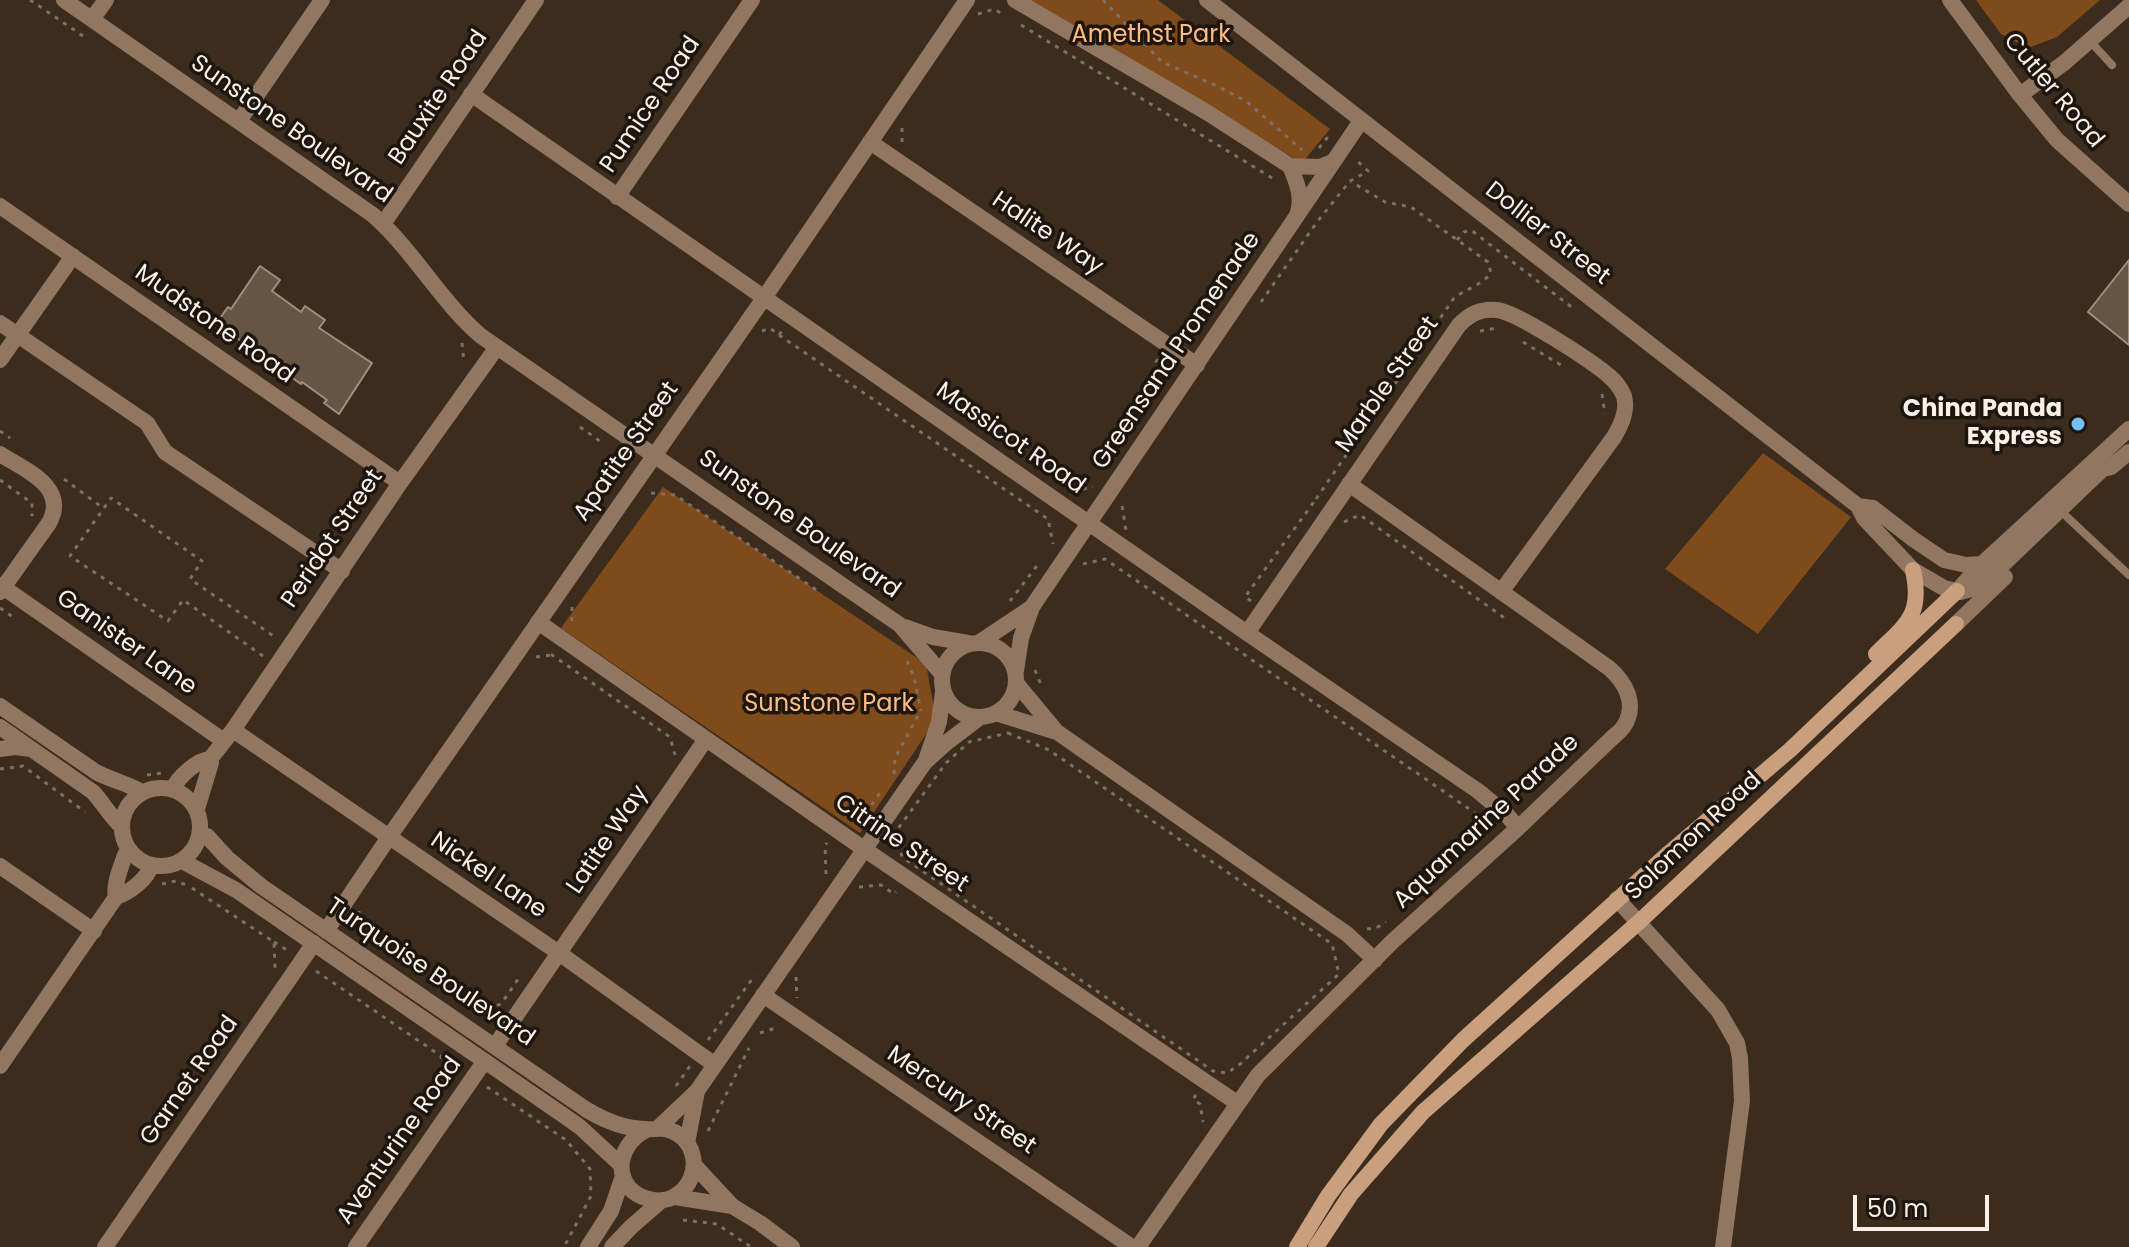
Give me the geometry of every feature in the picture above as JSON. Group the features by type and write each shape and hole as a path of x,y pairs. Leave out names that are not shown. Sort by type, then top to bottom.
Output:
{"main road":[{"name":"Solomon Road","path":"1790,750 1799,731 1813,715 1911,617 1917,597 1913,570"},
{"name":"Solomon Road","path":"1297,1247 1328,1196 1381,1124 1463,1040 1617,899 1790,750 1957,591"},
{"name":"Solomon Road","path":"1316,1247 1351,1194 1423,1112 1639,922 1956,624"}],"street":[{"name":"Sunstone Boulevard","path":"64,0 356,203 383,224 481,336 900,625 942,674"},
{"path":"92,19 106,0"},
{"path":"239,121 322,0"},
{"name":"Bauxite Road","path":"383,224 536,0"},
{"name":"Pumice Road","path":"617,197 752,0"},
{"name":"Apatite Street","path":"320,937 967,0"},
{"path":"1015,0 1208,113 1290,166 1320,167 1334,161"},
{"name":"Dollier Street","path":"1207,0 1858,506 1864,518 1913,570 1944,588 1957,591"},
{"name":"Cutler Road","path":"1950,0 2057,140 2129,204"},
{"path":"2020,95 2064,63 2129,6"},
{"name":"Massicot Road","path":"471,94 1478,791 1518,828"},
{"name":"Greensand Promenade","path":"1016,677 1021,638 1032,607 1361,121"},
{"name":"Halite Way","path":"870,142 1197,365"},
{"path":"1290,166 1300,200 1294,221"},
{"name":"Mudstone Road","path":"0,206 400,483"},
{"path":"0,360 73,256"},
{"name":"Marble Street","path":"1247,633 1462,322 1472,313 1494,309 1516,316 1608,374 1624,399 1624,416 1614,437 1501,592"},
{"path":"0,323 147,423 165,452 342,571"},
{"name":"Peridot Street","path":"197,809 210,759 497,347"},
{"name":"Solomon Road","path":"1957,591 1982,564 2129,429"},
{"path":"0,454 51,490 55,505 49,523 1,588"},
{"name":"Solomon Road","path":"1957,591 1976,588 2103,469 2127,456"},
{"name":"Solomon Road","path":"1956,624 2098,487 2111,467"},
{"name":"Aquamarine Parade","path":"1135,1247 1258,1075 1393,941 1518,828 1624,726 1629,715 1627,690 1609,668 1349,484"},
{"name":"Dollier Street","path":"1858,506 1873,508 1944,560 1966,565 1982,564"},
{"name":"Ganister Lane","path":"1,588 228,736"},
{"name":"Greensand Promenade","path":"974,643 1032,607"},
{"name":"Citrine Street","path":"538,622 1237,1103"},
{"name":"Sunstone Boulevard","path":"900,625 933,637 974,643"},
{"path":"925,762 939,722 942,674 950,655 974,643 992,644 1011,659 1016,677 1057,732 1320,926 1347,934 1375,960"},
{"path":"588,1247 611,1211 628,1143 636,1135 652,1129 697,1091 925,762 979,718 1006,706 1013,695 1016,677"},
{"path":"943,692 958,711 979,718"},
{"path":"0,706 96,772 141,792"},
{"path":"996,713 1014,726 1057,732"},
{"path":"0,727 93,792 121,826"},
{"name":"Nickel Lane","path":"228,736 389,837 715,1065"},
{"name":"Latite Way","path":"495,1046 706,739"},
{"path":"0,749 15,747 32,750"},
{"name":"Peridot Street","path":"173,789 176,781 204,759 210,759"},
{"path":"151,788 173,789 187,796 197,809 201,822 200,834 196,846 182,861 151,865 143,862 125,844 121,826 124,812 141,792 151,788"},
{"name":"Turquoise Boulevard","path":"200,834 207,836 227,858 320,937 484,1062 580,1127 622,1170"},
{"path":"116,897 114,891 125,855 131,852"},
{"name":"Turquoise Boulevard","path":"182,861 320,937 495,1046 600,1118 652,1129"},
{"path":"0,1066 116,897 147,876 151,865"},
{"path":"0,866 94,931"},
{"path":"1617,899 1718,1010 1737,1043 1742,1101 1723,1247"},
{"name":"Garnet Road","path":"105,1247 320,937"},
{"name":"Mercury Street","path":"763,995 1135,1247"},
{"name":"Aventurine Road","path":"356,1247 484,1062"},
{"path":"687,1143 697,1091"},
{"path":"612,1247 631,1227 685,1189 692,1179 695,1166 687,1143 669,1129 652,1129"},
{"path":"695,1166 732,1206 792,1247"},
{"path":"622,1170 629,1186 638,1195 650,1200 732,1206"}],"lane":[{"path":"2089,40 2112,65"},
{"path":"2067,517 2129,575"}],"path":[{"path":"30,0 92,42"},
{"path":"39,7 44,0"},
{"path":"1103,0 1162,62 1246,101 1304,152"},
{"path":"972,21 977,14 994,9 1007,17"},
{"path":"1021,25 1279,183"},
{"path":"901,121 902,142 915,151"},
{"path":"1255,311 1317,222 1350,181 1385,202 1411,207 1488,262 1491,273 1485,282 1454,298 1245,597 1263,609"},
{"path":"1457,240 1464,232 1471,230 1584,317"},
{"path":"1446,309 1475,332 1499,327"},
{"path":"1161,393 1156,362 1177,333 1206,326"},
{"path":"779,335 1048,519"},
{"path":"1524,343 1575,374"},
{"path":"463,344 465,362"},
{"path":"1601,390 1606,420"},
{"path":"0,480 32,503 32,517"},
{"path":"1053,545 1048,519 1064,493 1093,487"},
{"path":"642,493 675,495 826,597"},
{"path":"263,656 183,600 168,621 70,556 111,498 202,561 190,579 276,638"},
{"path":"1316,499 1343,522 1360,515 1514,624"},
{"path":"1079,564 1105,559 1117,543 1126,530 1122,503"},
{"path":"1008,603 1044,557"},
{"path":"1105,559 1478,815 1480,839"},
{"path":"1465,590 1474,573"},
{"path":"564,640 552,655 670,737 675,755"},
{"path":"914,677 928,657"},
{"path":"1272,674 1283,658"},
{"path":"908,663 921,711"},
{"path":"1032,702 1043,687 1033,667"},
{"path":"1014,726 1320,926 1332,944 1339,974 1239,1065 1227,1073 1213,1071 902,857 897,830 946,763 969,742 1014,726"},
{"path":"0,769 23,766 92,816"},
{"path":"145,775 164,773"},
{"path":"1479,832 1497,807"},
{"path":"856,887 881,885 894,894 906,877"},
{"path":"194,879 189,886 566,1140 590,1169 591,1196 564,1247"},
{"path":"1366,930 1390,920"},
{"path":"274,942 275,969"},
{"path":"477,1013 501,1004 526,967"},
{"path":"796,974 797,1000 812,1007 802,1022"},
{"path":"756,1034 780,1027"},
{"path":"705,1138 750,1047"},
{"path":"441,1056 445,1085"},
{"path":"1203,1122 1200,1104 1193,1099 1206,1081"},
{"path":"683,1220 717,1224 751,1247"}],"green space":[{"name":"Amethst Park","path":"1024,0 1158,0 1330,129 1302,163"},
{"path":"1976,0 2100,0 2057,37 2028,48 2001,34"},
{"path":"1763,453 1851,517 1758,634 1665,569"},
{"name":"Sunstone Park","path":"663,487 926,664 936,719 860,833 561,628"}],"building":[{"path":"2129,260 2129,345 2088,312"},
{"path":"260,266 280,280 272,291 301,312 305,306 325,320 319,328 372,363 339,414 324,403 327,400 229,333 231,330 218,321 228,307 231,309"}],"place":[{"name":"China Panda Express","path":"2078,424"}]}
